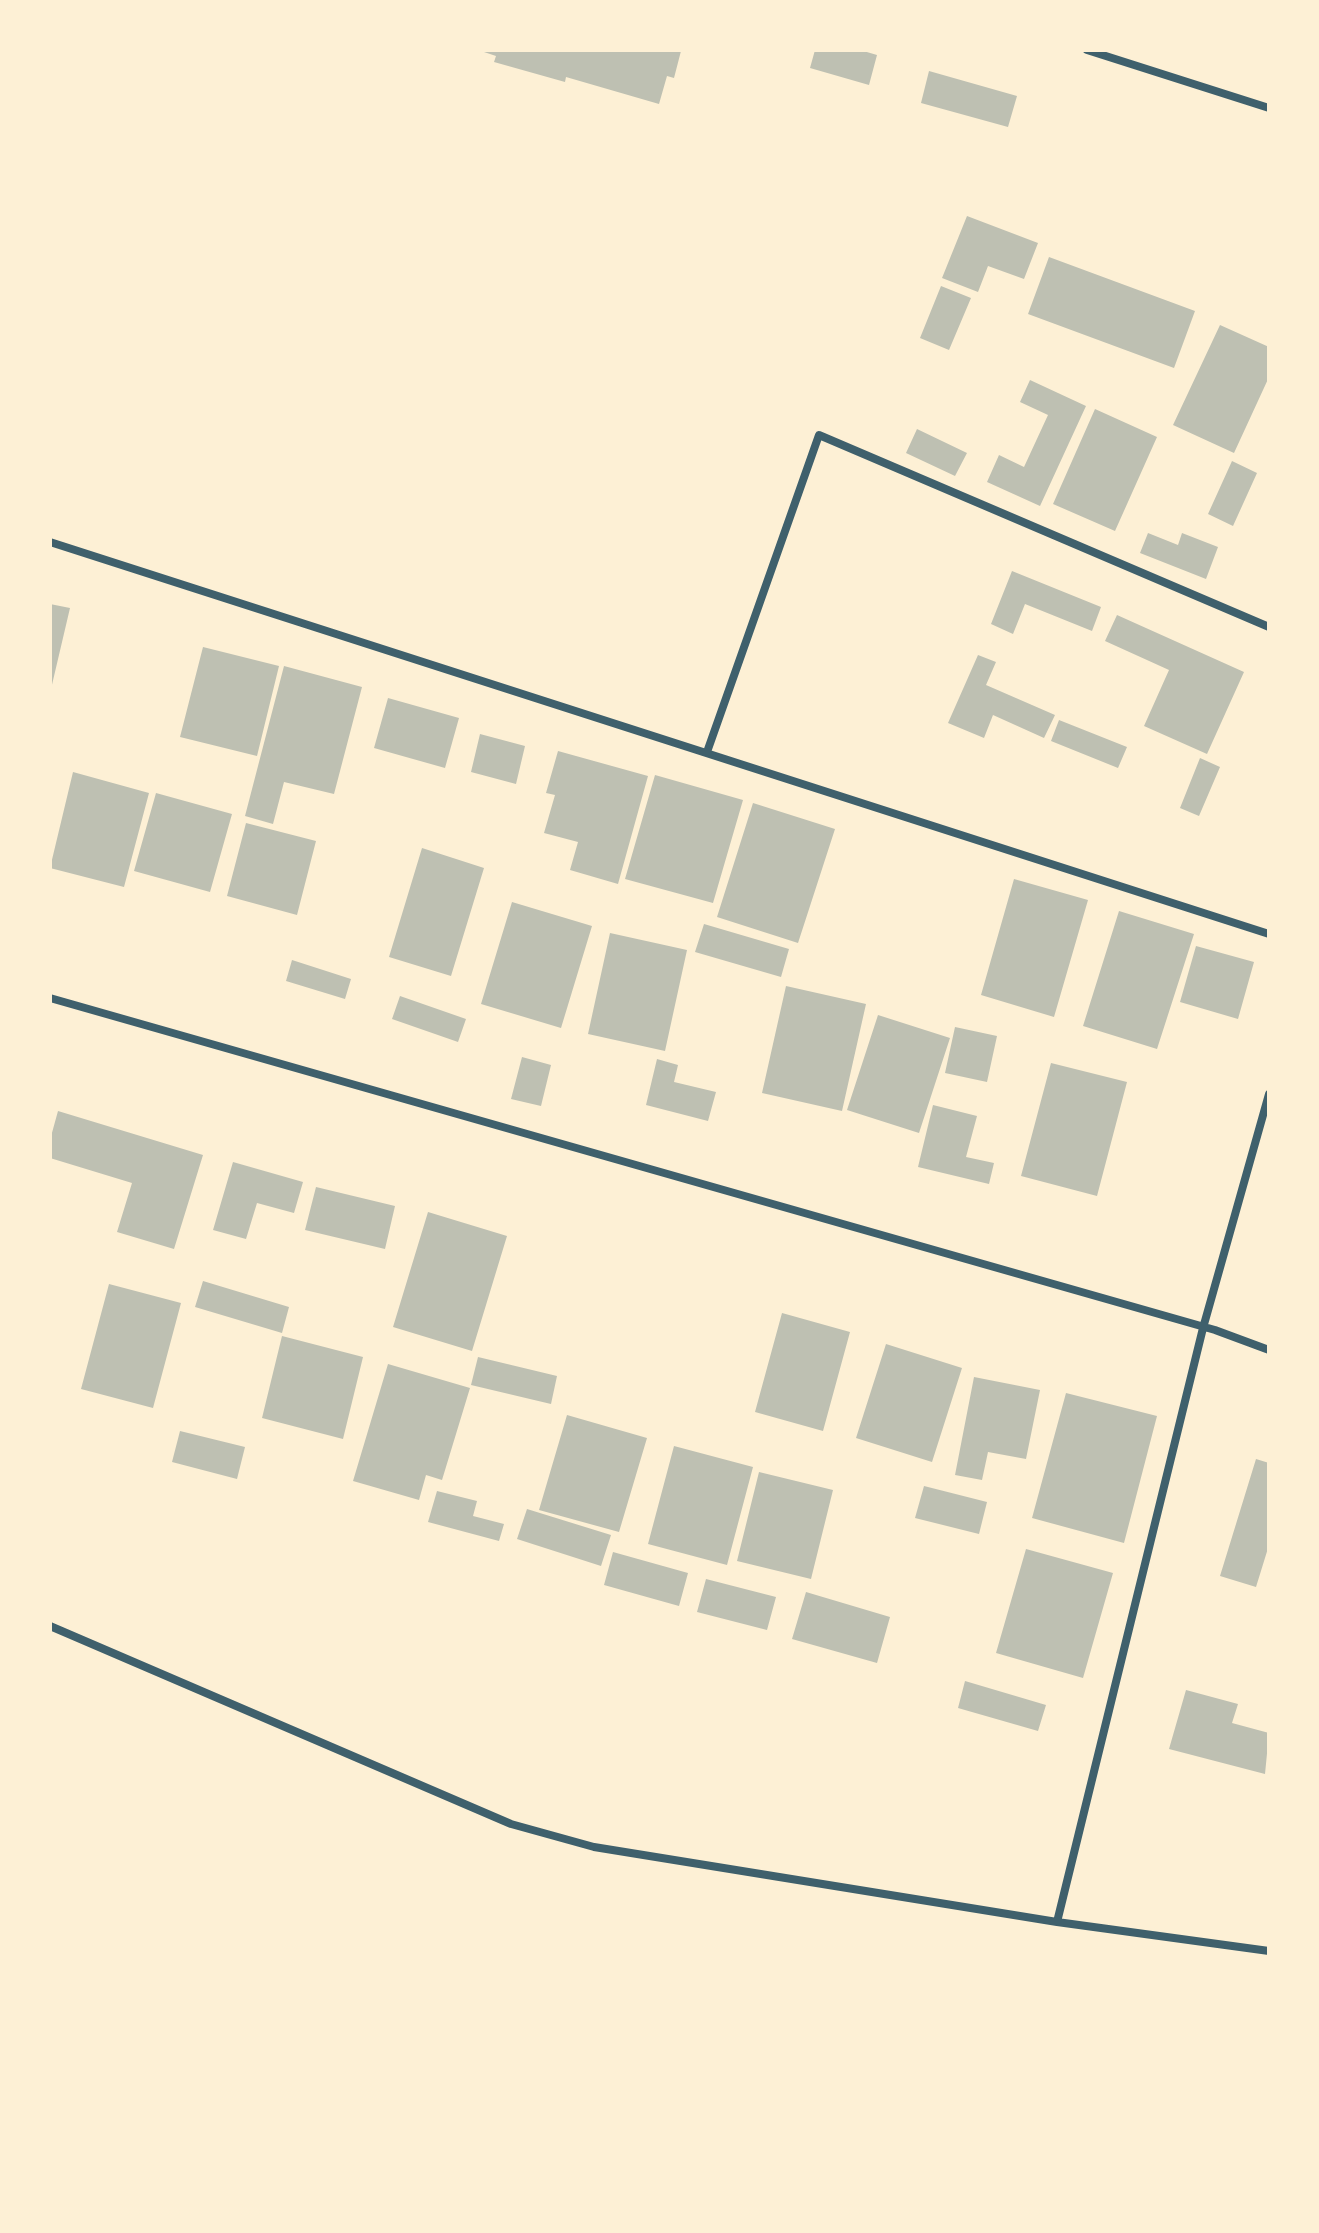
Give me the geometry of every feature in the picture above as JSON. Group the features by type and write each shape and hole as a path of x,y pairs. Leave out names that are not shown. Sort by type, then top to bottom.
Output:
{"street":[{"path":"1087,50 1269,108"},
{"path":"707,752 819,435 1269,627"},
{"path":"50,542 1269,934"},
{"path":"50,998 1203,1328 1269,1350"},
{"path":"1057,1922 1203,1328 1269,1094"},
{"path":"50,1626 511,1824 594,1847 1057,1922 1269,1951"}],"building":[{"path":"478,50 681,51 674,78 667,76 659,104 566,77 565,82 494,62 496,56"},
{"path":"815,50 860,50 877,55 869,85 810,68"},
{"path":"929,71 1017,96 1008,127 921,103"},
{"path":"967,216 1038,243 1024,279 988,266 978,292 942,278"},
{"path":"1049,257 1195,311 1174,368 1028,314"},
{"path":"941,286 971,298 949,350 920,338"},
{"path":"1220,325 1269,347 1269,377 1234,453 1173,425"},
{"path":"1030,380 1086,406 1040,506 987,482 999,455 1024,467 1048,415 1020,402"},
{"path":"1095,409 1157,437 1115,531 1053,504"},
{"path":"917,429 967,453 955,476 906,453"},
{"path":"1232,461 1257,473 1233,526 1208,514"},
{"path":"1148,533 1178,545 1182,533 1218,547 1206,579 1140,553"},
{"path":"1012,571 1101,607 1092,631 1025,604 1013,634 991,624"},
{"path":"50,604 70,608 51,689 50,688"},
{"path":"1117,615 1244,672 1207,754 1144,726 1169,670 1105,641"},
{"path":"203,647 279,666 257,756 180,737"},
{"path":"978,655 996,662 986,685 1055,715 1044,738 993,715 984,738 948,723"},
{"path":"284,666 362,687 334,794 284,782 273,824 245,816"},
{"path":"388,698 459,718 445,768 374,748"},
{"path":"1059,720 1127,747 1118,768 1051,741"},
{"path":"480,734 525,746 516,784 471,772"},
{"path":"558,751 648,776 618,884 570,870 578,842 544,833 555,795 546,793"},
{"path":"1200,758 1220,767 1199,816 1180,808"},
{"path":"73,772 149,793 124,887 50,868"},
{"path":"655,775 743,800 713,903 625,879"},
{"path":"156,793 232,814 210,892 134,871"},
{"path":"753,803 835,829 798,943 717,917"},
{"path":"246,823 316,841 297,915 227,896"},
{"path":"422,848 484,868 451,976 389,957"},
{"path":"1014,879 1088,900 1054,1017 981,995"},
{"path":"512,902 592,926 561,1028 481,1004"},
{"path":"1119,911 1194,934 1157,1049 1083,1026"},
{"path":"704,924 789,949 781,977 695,952"},
{"path":"610,933 687,950 665,1051 588,1034"},
{"path":"1196,946 1254,962 1238,1019 1180,1002"},
{"path":"292,960 351,979 345,999 286,981"},
{"path":"786,986 866,1004 842,1111 762,1093"},
{"path":"400,996 466,1019 458,1042 392,1019"},
{"path":"878,1015 950,1038 919,1133 847,1110"},
{"path":"955,1027 997,1036 987,1082 945,1073"},
{"path":"522,1057 551,1065 541,1106 511,1099"},
{"path":"657,1059 678,1065 674,1082 716,1092 708,1121 646,1105"},
{"path":"1051,1063 1127,1082 1097,1196 1021,1176"},
{"path":"933,1105 977,1116 966,1157 994,1163 989,1184 918,1167"},
{"path":"58,1111 203,1155 174,1249 117,1232 132,1183 50,1158 50,1140"},
{"path":"233,1162 303,1182 294,1213 257,1203 246,1239 213,1230"},
{"path":"316,1187 395,1206 385,1249 305,1230"},
{"path":"428,1212 507,1236 472,1351 393,1327"},
{"path":"203,1281 289,1307 282,1333 195,1307"},
{"path":"109,1284 181,1303 153,1408 81,1389"},
{"path":"782,1313 850,1332 823,1431 755,1412"},
{"path":"282,1336 363,1357 343,1439 262,1418"},
{"path":"886,1344 962,1368 932,1462 856,1438"},
{"path":"478,1357 557,1376 551,1404 471,1385"},
{"path":"388,1364 470,1388 442,1480 426,1475 419,1500 353,1481"},
{"path":"974,1377 1040,1390 1026,1459 988,1452 982,1480 955,1475"},
{"path":"1066,1393 1157,1416 1124,1543 1032,1518"},
{"path":"567,1415 647,1438 619,1532 539,1510"},
{"path":"180,1431 245,1447 237,1479 172,1462"},
{"path":"674,1446 753,1467 727,1565 648,1544"},
{"path":"1256,1459 1269,1463 1269,1545 1256,1587 1220,1576"},
{"path":"759,1472 833,1490 811,1579 737,1561"},
{"path":"924,1486 987,1502 979,1534 915,1518"},
{"path":"437,1491 477,1501 473,1516 504,1524 499,1541 428,1522"},
{"path":"527,1509 611,1535 601,1566 517,1539"},
{"path":"1026,1549 1113,1573 1083,1678 996,1653"},
{"path":"613,1552 688,1573 679,1606 604,1585"},
{"path":"706,1579 776,1597 767,1630 697,1612"},
{"path":"806,1592 890,1617 877,1663 792,1639"},
{"path":"965,1681 1046,1705 1038,1731 958,1708"},
{"path":"1186,1690 1238,1704 1232,1723 1269,1733 1265,1774 1169,1749"}]}
